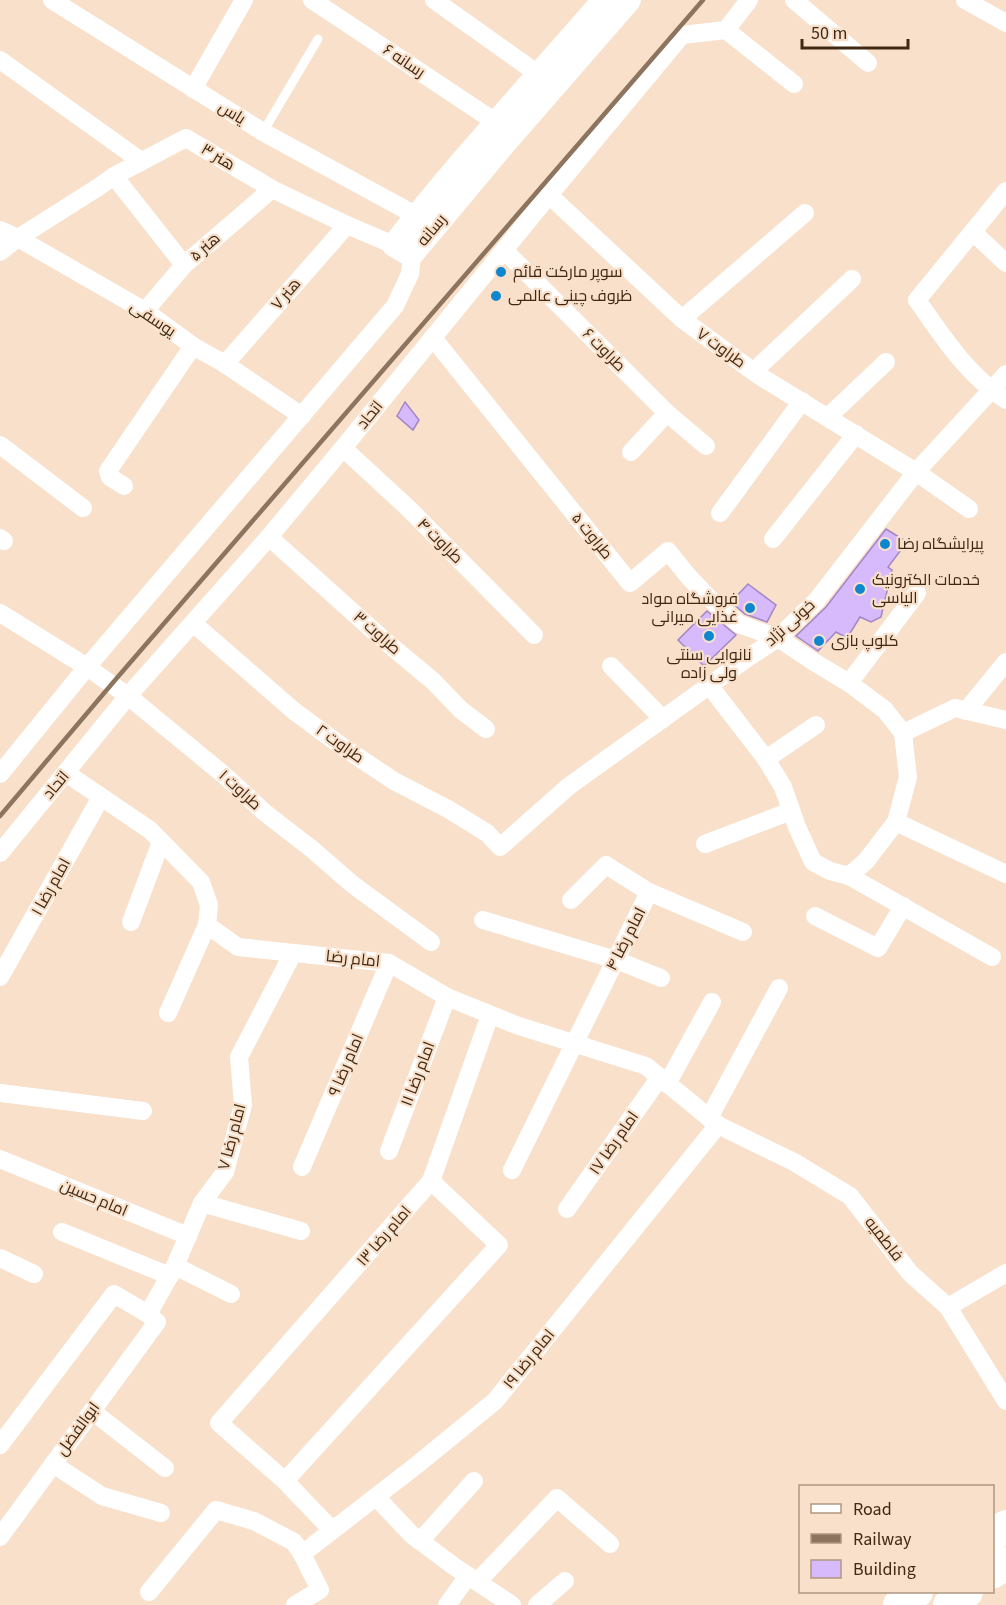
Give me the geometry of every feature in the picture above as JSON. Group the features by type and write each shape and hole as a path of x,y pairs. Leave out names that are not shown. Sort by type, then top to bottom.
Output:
{"highway":[{"path":"994,1535 1006,1526"},
{"path":"994,1572 1006,1563"},
{"path":"899,1605 916,1593"},
{"path":"949,1605 967,1593"}],"street":[{"name":"یاس","path":"52,0 263,132 417,216"},
{"path":"193,89 244,0"},
{"name":"رسانه ۶","path":"312,0 497,123"},
{"path":"434,0 538,74"},
{"name":"رسانه","path":"403,249 502,146 628,0"},
{"path":"748,0 726,30 794,84"},
{"path":"794,0 868,63"},
{"path":"965,0 1006,23"},
{"name":"رسانه","path":"403,249 417,216 538,74 594,3"},
{"name":"اتحاد","path":"0,853 128,696 269,537 682,35 726,30"},
{"path":"0,60 141,161"},
{"name":"هنر ۳","path":"0,252 114,176 186,138 272,189 403,249"},
{"path":"114,176 184,265"},
{"name":"هنر ۵","path":"145,311 184,265 272,189"},
{"path":"998,396 951,348 917,300 1006,190"},
{"name":"طراوت ۷","path":"549,195 682,319 754,372 916,472 969,509"},
{"path":"682,319 805,213"},
{"name":"هنر ۷","path":"225,364 347,225"},
{"name":"یوسفی","path":"0,230 145,311 193,346 225,364 302,416"},
{"path":"973,232 1006,263"},
{"path":"0,774 87,667 395,306 410,274 403,249"},
{"name":"طراوت ۶","path":"505,251 667,413 706,446"},
{"path":"754,372 852,279"},
{"name":"طراوت ۵","path":"433,338 630,583 668,551 709,598 739,624 778,638"},
{"path":"124,486 110,477 108,471 193,346"},
{"path":"828,417 886,362"},
{"name":"خونی نژاد","path":"500,847 569,786 778,638 817,600 916,472 998,396 1006,374"},
{"path":"720,513 802,401"},
{"path":"631,452 667,413"},
{"path":"773,539 856,434"},
{"path":"0,445 83,508"},
{"name":"طراوت ۴","path":"343,448 407,507 534,635"},
{"name":"طراوت ۳","path":"269,537 433,681 461,710 486,729"},
{"path":"849,683 917,593"},
{"name":"طراوت ۱","path":"0,613 87,667 128,696 352,884 431,942"},
{"name":"طراوت ۲","path":"193,623 294,711 340,746 394,781 448,809 487,833 500,847"},
{"path":"778,638 849,683 885,710 903,733 909,777 896,822 866,861 849,876"},
{"path":"966,711 1006,662"},
{"path":"611,666 663,719"},
{"path":"709,685 766,759 783,788 813,862 830,871 849,876 992,957"},
{"path":"903,733 956,708 1006,720"},
{"path":"766,759 816,725"},
{"path":"66,773 150,830 201,882 209,905 207,925 168,1013"},
{"name":"امام رضا ۱","path":"0,978 101,797"},
{"path":"705,844 791,811"},
{"path":"896,822 1006,874"},
{"path":"131,922 161,842"},
{"path":"571,900 606,865 649,892"},
{"name":"امام رضا ۴","path":"512,1170 649,892 743,932"},
{"path":"815,916 878,948 903,906"},
{"path":"483,920 616,960 662,978"},
{"name":"امام رضا","path":"207,925 238,947 389,963 447,997 516,1026 646,1066 713,1122"},
{"name":"امام رضا ۷","path":"152,1318 202,1203 225,1172 243,1106 239,1058 292,953"},
{"name":"امام رضا ۹","path":"302,1167 389,963"},
{"name":"امام رضا ۱۹","path":"302,1554 495,1401 713,1122 778,988"},
{"name":"امام رضا ۱۱","path":"389,1151 447,997"},
{"name":"امام رضا ۱۷","path":"567,1209 664,1080 712,1002"},
{"name":"امام رضا ۱۳","path":"285,1481 219,1423 431,1181 490,1014"},
{"path":"0,1093 143,1111"},
{"name":"فاطمیه","path":"713,1122 794,1162 850,1196 910,1273 948,1307 1006,1401"},
{"name":"امام حسین","path":"0,1159 188,1236"},
{"path":"332,1530 285,1481 499,1245 431,1181"},
{"path":"202,1203 301,1231"},
{"path":"62,1232 231,1294"},
{"path":"0,1258 34,1274"},
{"path":"948,1307 1006,1273"},
{"path":"0,1445 114,1294 152,1318"},
{"name":"ابوالفضل","path":"0,1537 92,1412 152,1318"},
{"path":"92,1412 165,1468"},
{"path":"53,1464 102,1496 161,1513"},
{"path":"420,1541 474,1481"},
{"path":"376,1497 412,1535 512,1605"},
{"path":"447,1605 557,1498 610,1544"},
{"path":"148,1592 216,1510 254,1521 294,1542 302,1554 321,1597 295,1605"},
{"path":"537,1605 565,1581"}],"lane":[{"path":"263,132 318,39"}],"building":[{"path":"405,402 419,420 413,430 397,416"},
{"path":"886,529 907,542 888,567 892,570 881,617 871,622 860,617 847,638 836,632 818,651 796,636 826,607"},
{"name":"فروشگاه مواد غذایی میرانی","path":"748,584 776,605 767,622 745,614 731,602"},
{"name":"نانوایی سنتی ولی زاده","path":"707,611 736,635 704,666 678,640"}],"railway":[{"path":"0,816 703,0"}],"place":[{"name":"سوپر مارکت قائم","path":"501,272"},
{"name":"ظروف چینی عالمی","path":"496,296"},
{"name":"پیرایشگاه رضا","path":"885,544"},
{"name":"خدمات الکترونیک الیاسی","path":"860,589"},
{"name":"فروشگاه مواد غذایی میرانی","path":"750,608"},
{"name":"نانوایی سنتی ولی زاده","path":"709,636"},
{"name":"کلوپ بازی","path":"819,641"}]}
